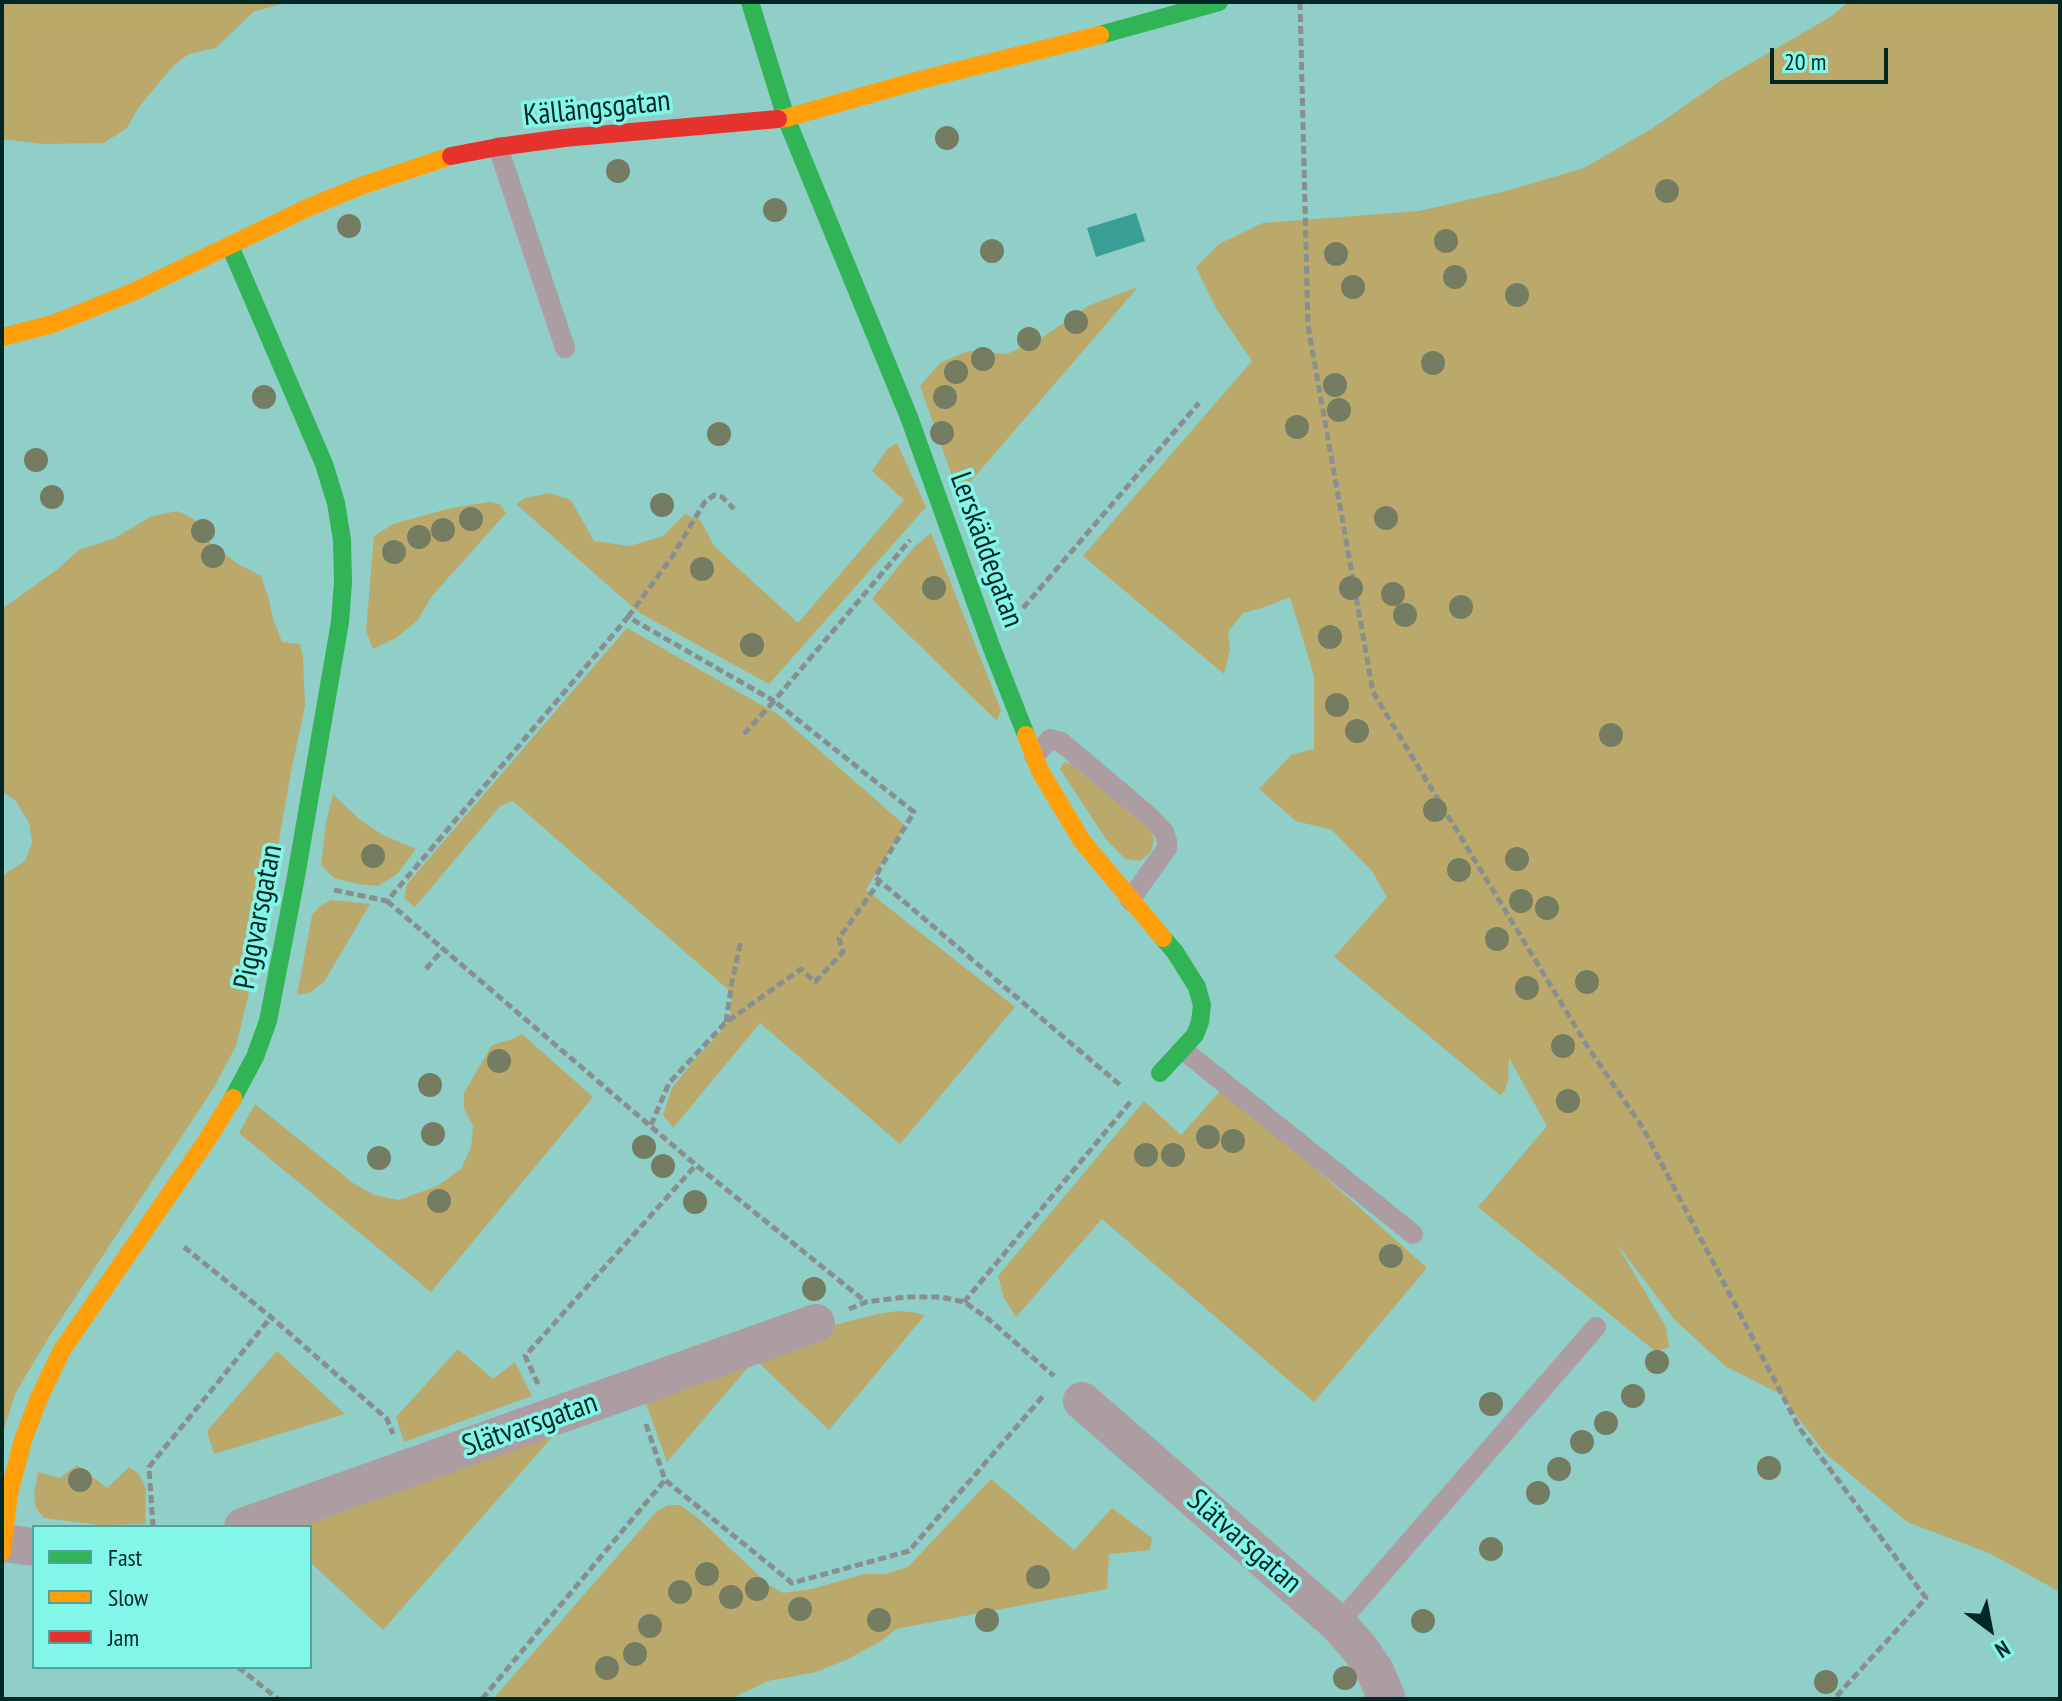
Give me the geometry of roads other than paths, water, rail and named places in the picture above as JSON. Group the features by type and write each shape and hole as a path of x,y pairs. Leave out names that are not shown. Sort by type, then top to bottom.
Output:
{"street":[{"name":"Lerskäddegatan","path":"750,2 786,118 909,417 939,506 1040,771 1082,841 1175,952 1197,987 1202,1005 1195,1035 1160,1073"},
{"name":"Källängsgatan","path":"2,337 53,324 133,292 305,209 358,187 452,156 564,138 786,118 1219,2"},
{"name":"Piggvarsgatan","path":"13,1547 9,1494 23,1440 62,1350 207,1140 255,1057 268,1021 340,622 342,540 336,503 324,464 230,246"},
{"name":"Slätvarsgatan","path":"249,1525 816,1323"},
{"name":"Slätvarsgatan","path":"1070,1390 1338,1624 1375,1671 1387,1699"}],"lane":[{"path":"498,147 565,348"},
{"path":"1034,756 1050,739 1061,742 1164,832 1167,848 1130,900"},
{"path":"1183,1050 1413,1234"},
{"path":"1338,1624 1596,1327"}],"water":[{"path":"1136,213 1145,241 1096,257 1087,228"}]}
